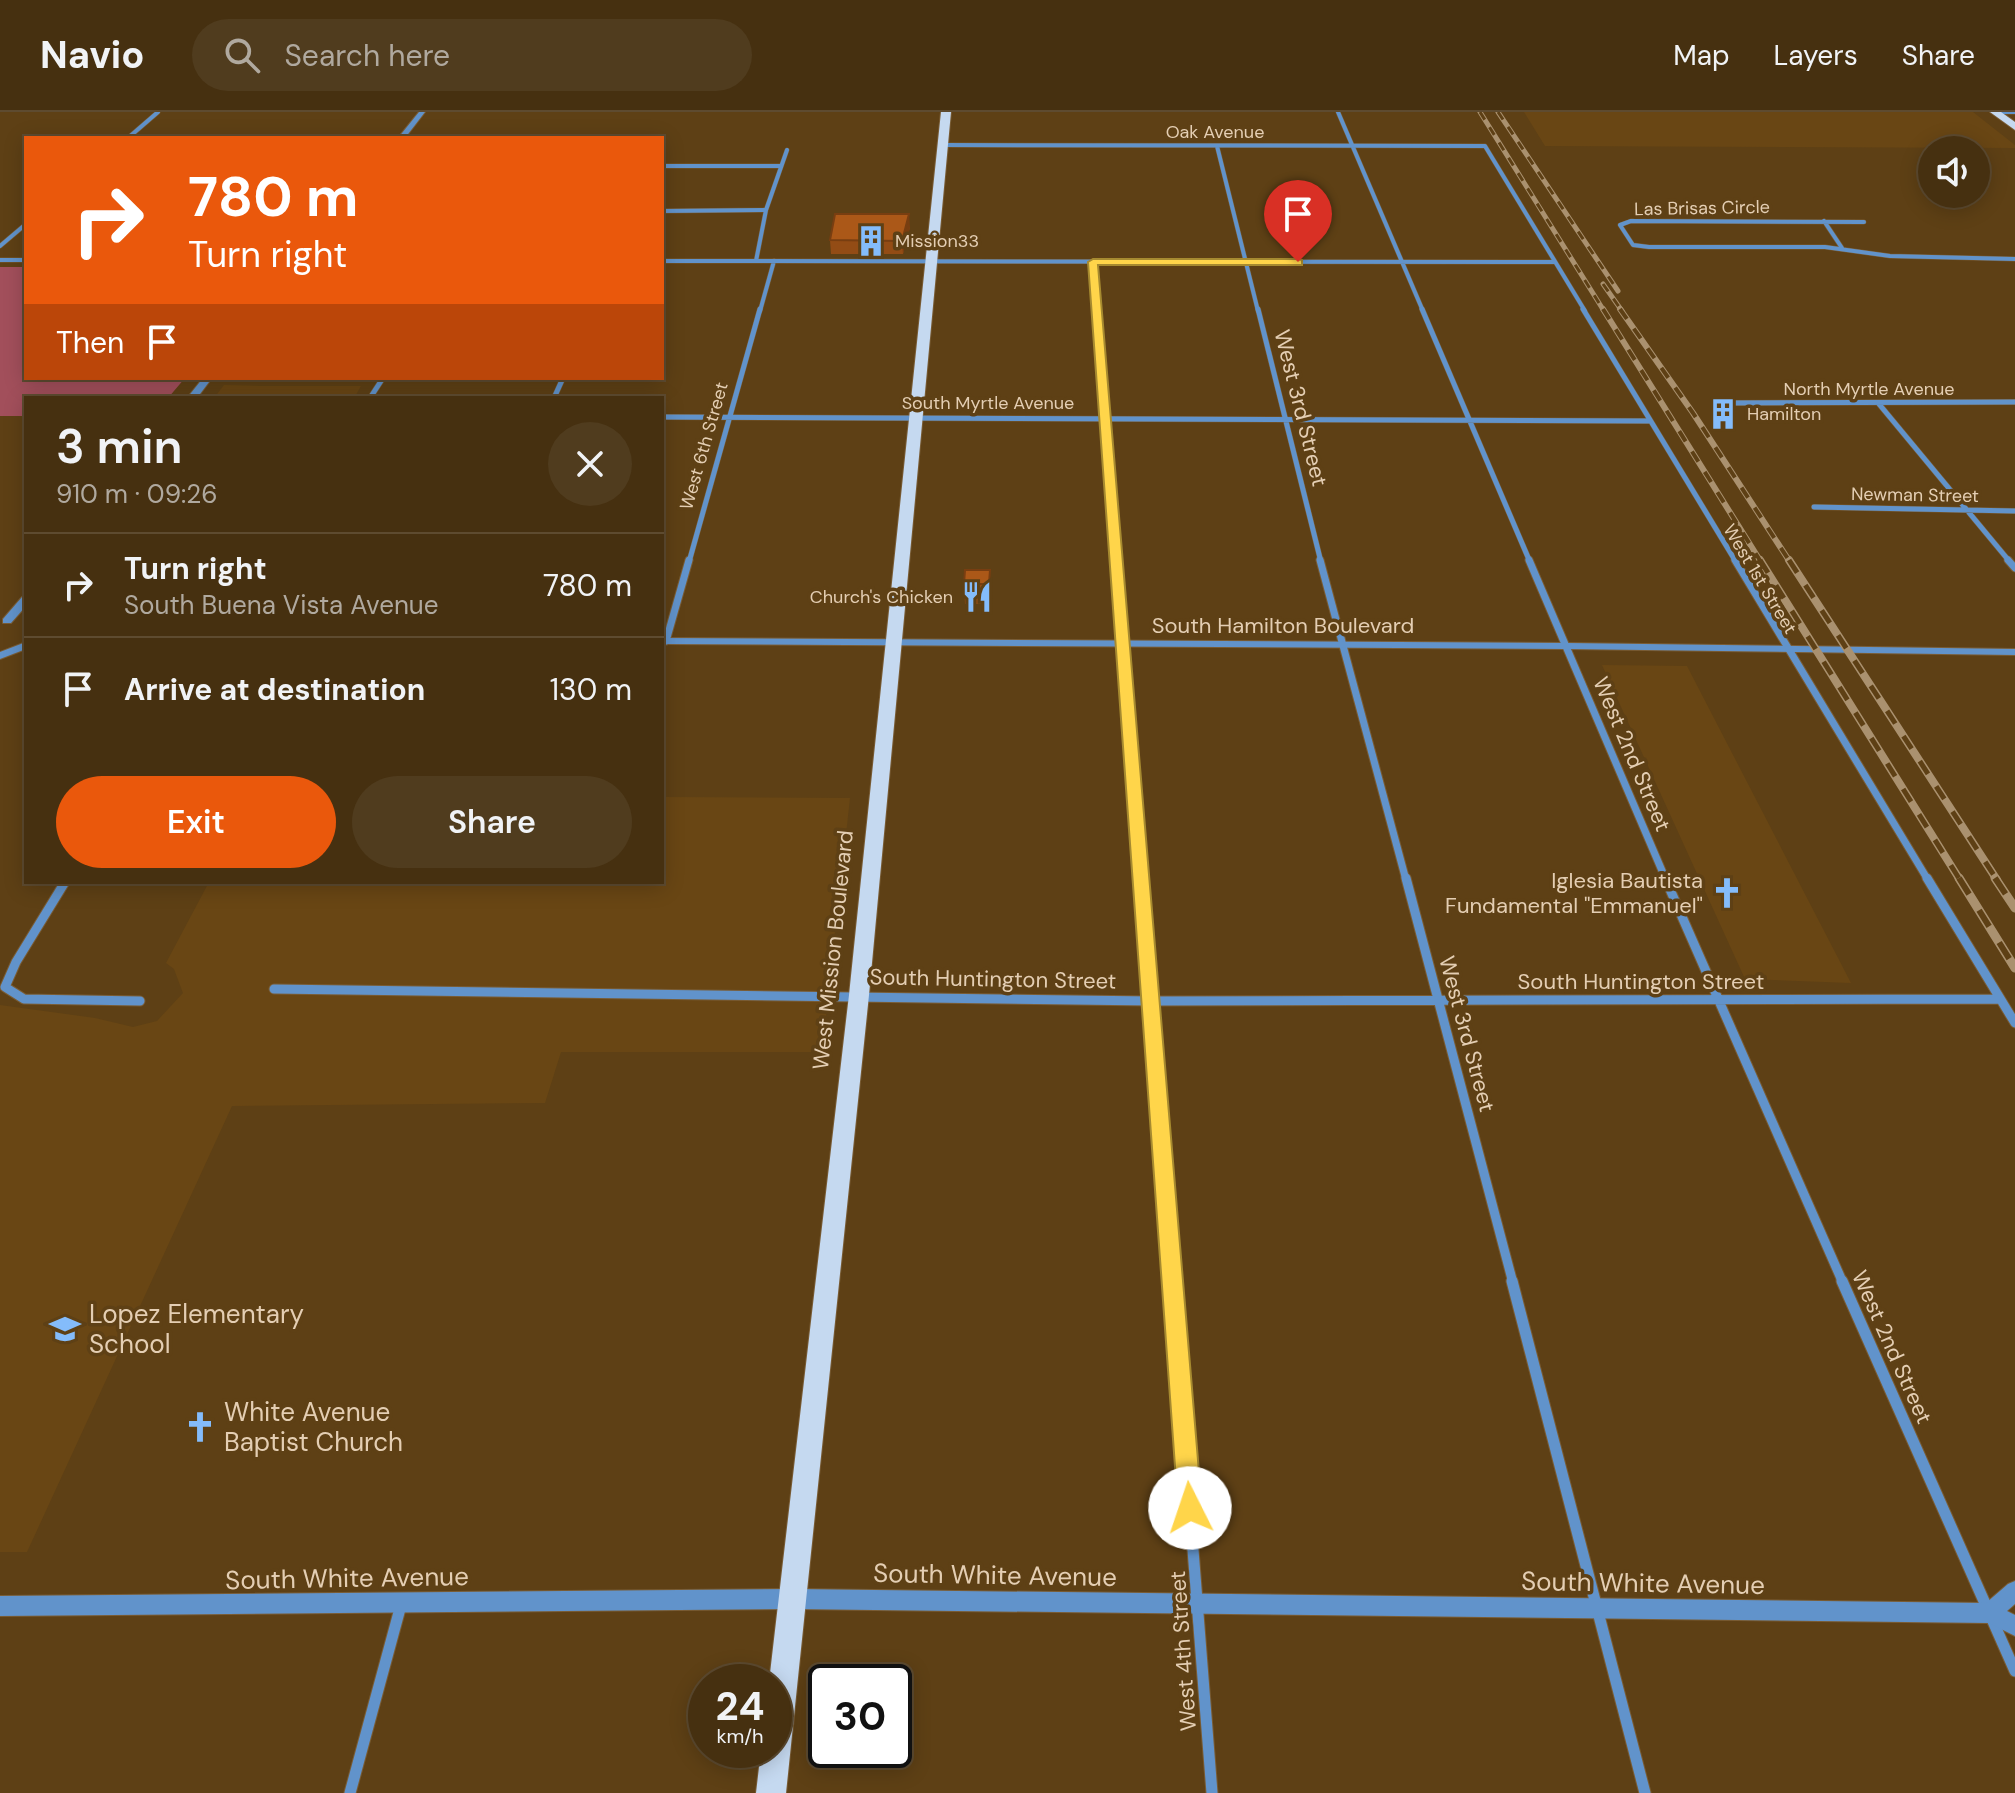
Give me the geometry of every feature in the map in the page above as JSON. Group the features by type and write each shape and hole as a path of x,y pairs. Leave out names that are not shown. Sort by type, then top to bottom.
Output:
{"main road":[{"name":"West Mission Boulevard","path":"771,1793 859,995 946,112"},
{"path":"1995,112 2015,127"}],"street":[{"path":"130,136 158,112"},
{"path":"403,136 422,112"},
{"name":"West 2nd Street","path":"1338,112 1717,999 2015,1671"},
{"path":"1995,112 2015,112"},
{"name":"Oak Avenue","path":"944,145 1485,146"},
{"name":"West 3rd Street","path":"1217,146 1342,646 1439,998 1645,1793"},
{"name":"West 1st Street","path":"1485,146 2015,1023"},
{"path":"756,261 766,210 787,150"},
{"path":"664,166 780,166"},
{"path":"664,211 766,210"},
{"name":"Las Brisas Circle","path":"1864,222 1631,221 1620,225 1633,245 1649,247 1842,248 1890,256 2015,259"},
{"path":"1824,221 1842,248"},
{"path":"0,246 24,226"},
{"path":"0,260 24,260"},
{"path":"664,261 1554,262"},
{"name":"West 6th Street","path":"664,641 732,417 774,261"},
{"name":"West 4th Street","path":"1093,262 1212,1793"},
{"path":"194,396 206,380"},
{"name":"North Myrtle Avenue","path":"1723,403 2015,402"},
{"path":"1879,404 2015,568"},
{"name":"South Myrtle Avenue","path":"664,417 1650,421"},
{"name":"Newman Street","path":"1814,507 2015,511"},
{"path":"4,622 24,601"},
{"path":"4,622 24,621"},
{"name":"South Hamilton Boulevard","path":"664,641 1567,646 2014,654"},
{"path":"1,657 24,647"},
{"path":"64,884 16,962 5,987 24,999 140,1001"},
{"name":"South Huntington Street","path":"274,989 1151,1001 2000,999"},
{"path":"1990,1613 2015,1591"},
{"name":"South White Avenue","path":"1,1608 793,1599 1990,1613 2015,1626"},
{"path":"350,1793 401,1604"}],"shaded area":[{"path":"1524,112 1973,112 2015,148 1990,148 1990,136 1918,136 1918,148 1545,146"},
{"path":"0,267 24,267 24,380 183,380 170,396 24,396 24,416 0,416"},
{"path":"224,385 361,386 355,396 216,396"},
{"path":"1602,665 1687,666 1851,983 1745,979"},
{"name":"Lopez Elementary School","path":"664,797 850,798 822,1052 561,1052 545,1103 232,1106 27,1552 0,1552 0,1005 95,1018 133,1027 157,1021 183,993 174,969 166,963 208,884 664,884"}],"building":[{"path":"835,214 909,214 902,241 830,240"},
{"path":"965,570 990,570 989,584 964,584"}],"railway":[{"path":"1480,112 1604,311"},
{"path":"1498,112 1618,291"},
{"path":"1603,284 1622,311"},
{"path":"1603,309 1761,562"},
{"path":"1620,309 1693,413 1790,562"},
{"path":"1760,560 1960,880"},
{"path":"1789,560 1997,880"},
{"path":"1959,878 2015,968"},
{"path":"1995,878 2015,908"}],"place":[{"name":"Mission33","path":"871,241"},
{"name":"Hamilton","path":"1723,414"},
{"name":"Church's Chicken","path":"977,597"},
{"name":"Iglesia Bautista Fundamental \"Emmanuel\"","path":"1727,893"},
{"name":"Lopez Elementary School","path":"65,1329"},
{"name":"White Avenue Baptist Church","path":"200,1427"}],"route":[{"path":"1190,1508 1093,262 1298,262"}]}
